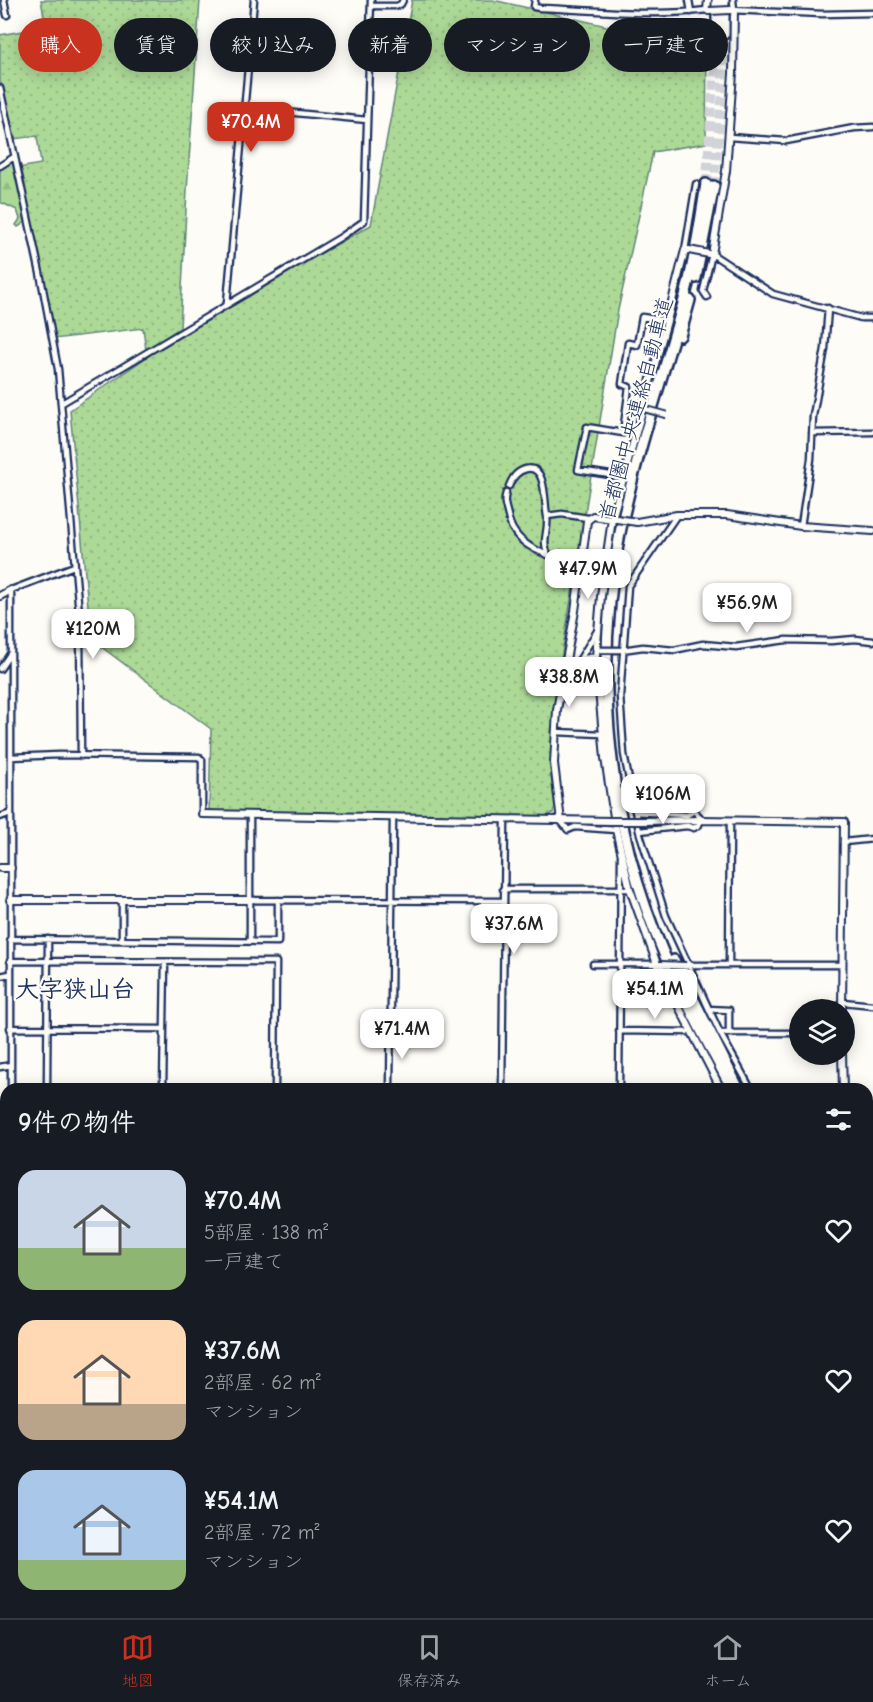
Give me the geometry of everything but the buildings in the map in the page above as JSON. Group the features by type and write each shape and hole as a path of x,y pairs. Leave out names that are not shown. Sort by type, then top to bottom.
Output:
{"highway":[{"path":"717,0 721,34 724,0"},
{"name":"首都圏中央連絡自動車道","path":"705,185 686,294 620,532 610,608 607,701 611,750 620,807 641,892 664,953 686,1001 729,1083"},
{"name":"首都圏中央連絡自動車道","path":"705,185 702,249 626,533 616,608 613,701 624,797 633,840 648,891 669,950 736,1083"}],"street":[{"path":"4,0 8,15"},
{"path":"227,303 254,0"},
{"path":"62,403 341,237 364,221 371,0"},
{"path":"371,6 397,6 403,0"},
{"path":"535,0 534,7 540,8 873,14"},
{"path":"689,0 691,12"},
{"path":"708,0 708,10"},
{"path":"707,297 703,291 726,171 729,137 733,73 733,0"},
{"path":"0,88 49,316 62,403 82,651 81,756"},
{"path":"244,108 367,120"},
{"path":"729,137 786,141 854,128 873,127"},
{"path":"0,166 14,157"},
{"path":"705,185 623,477 614,519 597,632 602,734 616,830 630,889 659,964 718,1083"},
{"path":"687,250 711,254 773,294 861,318 873,318"},
{"path":"801,526 825,349 828,308"},
{"path":"623,477 578,470 587,427 622,433 629,387 622,384 628,344 637,345 642,317 668,321"},
{"path":"644,408 667,415"},
{"path":"812,433 873,432"},
{"path":"509,486 513,477 524,469 533,469 542,478 548,527 544,543 548,555"},
{"path":"506,493 504,502 512,531 534,549 580,567"},
{"path":"547,516 562,514 588,518 593,516 637,522 677,515 727,515 801,526 873,531"},
{"path":"677,515 628,586 620,696 624,754 639,831 666,916 686,965 747,1083"},
{"path":"588,518 561,681 554,763 561,821 568,830 575,827 616,830"},
{"path":"534,549 544,543"},
{"path":"0,596 74,566"},
{"path":"11,590 11,1083"},
{"path":"561,681 580,659 597,632"},
{"path":"580,659 598,652 643,647 674,650 704,644 736,647 786,640 873,641"},
{"path":"0,669 11,652"},
{"path":"555,732 602,734"},
{"path":"11,757 201,758 202,814 561,821 844,822 842,999"},
{"path":"635,812 687,815 694,811 699,814 699,825 694,828 687,826 639,831"},
{"path":"0,817 11,813"},
{"path":"250,816 250,941"},
{"path":"390,1083 393,818"},
{"path":"502,1083 505,820"},
{"path":"729,965 730,821"},
{"path":"844,842 873,839"},
{"path":"619,1083 621,851"},
{"path":"0,868 11,868"},
{"path":"503,889 630,889"},
{"path":"10,900 503,901"},
{"path":"122,900 122,939"},
{"path":"10,939 278,942 278,900"},
{"path":"47,1083 48,939"},
{"path":"10,961 276,962 274,1083"},
{"path":"163,1083 165,962"},
{"path":"593,964 842,965"},
{"path":"0,976 10,974"},
{"path":"855,1006 873,1005"},
{"path":"709,1009 729,1010 729,1032"},
{"path":"10,1028 164,1029"},
{"path":"620,1031 691,1032"},
{"path":"720,1033 789,1033"},
{"path":"0,1067 11,1065"},
{"path":"842,1065 843,1083"}],"green space":[{"path":"41,0 200,0 198,29 198,18 114,18 114,72 195,72 180,328 146,350 143,328 54,339 18,168 41,164 37,136 13,139 0,81 0,35 18,32 18,72 102,72 102,18 44,18"},
{"path":"412,0 493,0 572,18 444,18 444,72 590,72 590,22 602,25 602,72 707,72 706,143 653,152 618,310 555,697 550,768 555,808 553,813 546,817 209,813 211,729 91,639 70,410 189,328 371,225 399,72 432,72 432,18 409,18"},
{"path":"13,161 26,222 18,227 16,225 20,219 17,210 0,202 0,169"}],"tunnel":[{"path":"706,184 714,72"},
{"path":"714,186 723,72"}],"district":[{"name":"大字狭山台","path":"75,989"}]}
